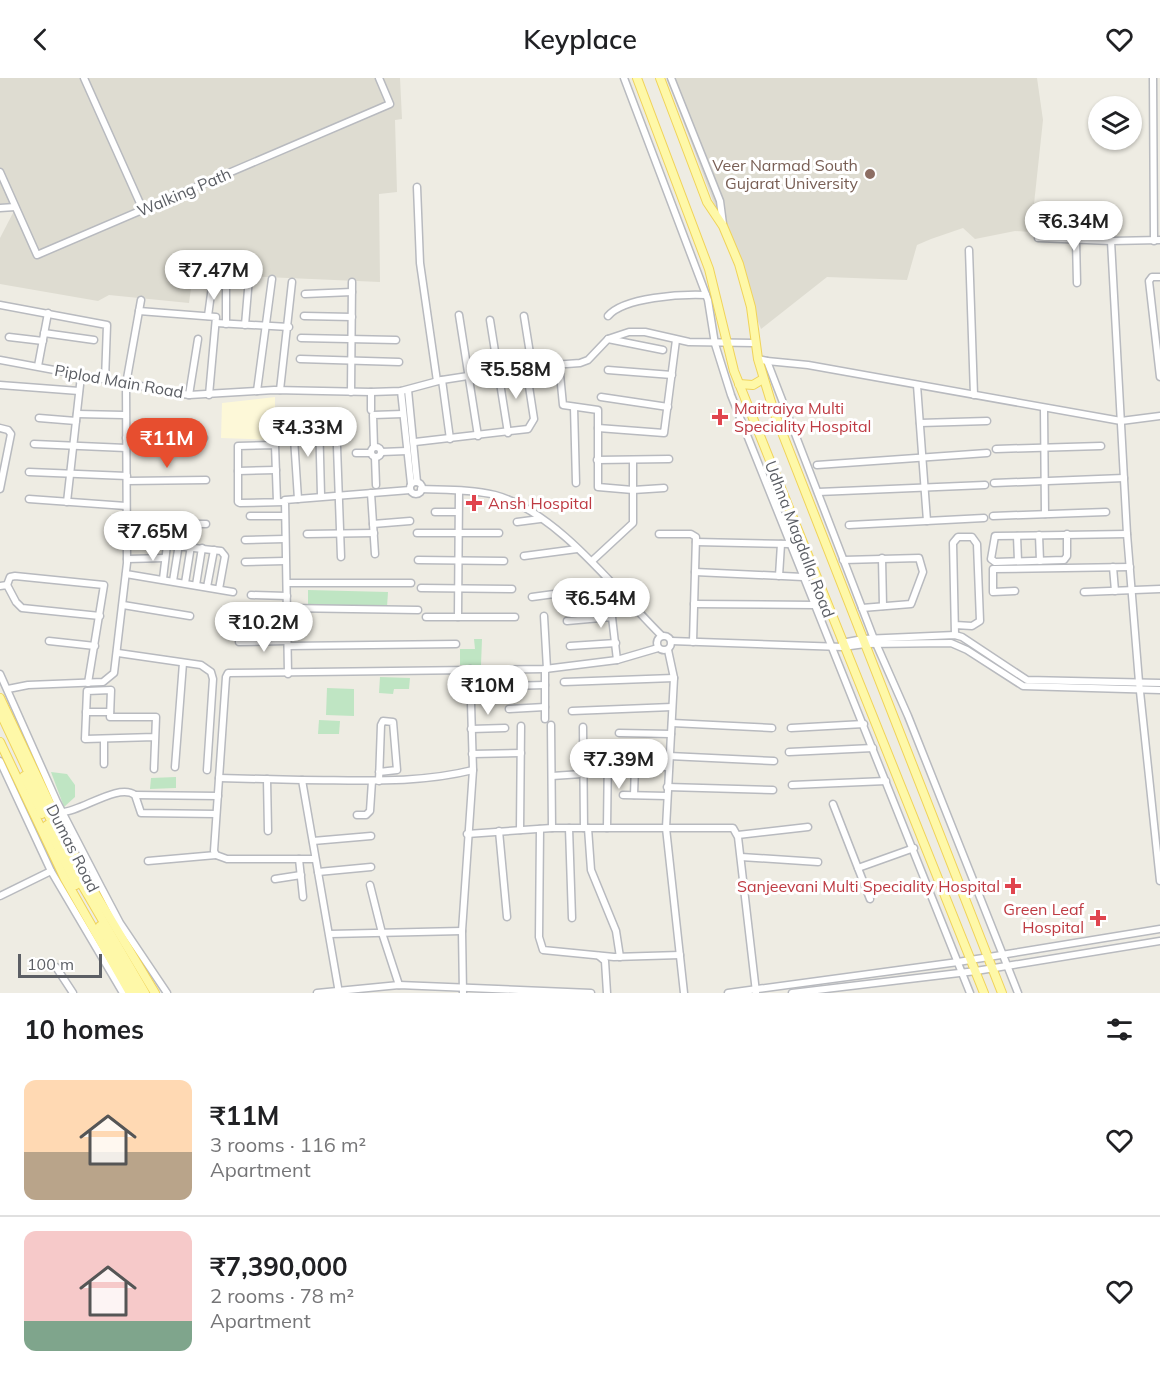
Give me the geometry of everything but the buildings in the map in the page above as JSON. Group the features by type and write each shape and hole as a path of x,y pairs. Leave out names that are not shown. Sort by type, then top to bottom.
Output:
{"main road":[{"name":"Udhna Magdalla Road","path":"637,78 709,269 739,384 799,531 842,645 984,993"},
{"name":"Udhna Magdalla Road","path":"660,78 707,202 723,226 746,288 754,344 763,379 825,547 1002,993"},
{"path":"739,384 753,385 763,379"},
{"name":"Dumas Road","path":"0,698 80,868 155,993"},
{"path":"0,712 78,878 146,993"},
{"path":"0,723 70,874 137,993"},
{"name":"Dumas Road","path":"0,742 65,879 130,993"}],"street":[{"path":"84,78 143,210"},
{"name":"Walking Path","path":"0,172 37,255 390,104 379,78"},
{"path":"624,78 706,295 715,344 731,395 830,645 914,848 970,993"},
{"path":"671,78 720,201 723,226"},
{"path":"1038,238 1157,241 1152,78"},
{"path":"417,187 420,263 450,439"},
{"path":"0,208 15,207"},
{"path":"1076,240 1077,283"},
{"path":"1111,241 1127,534 1139,686 1156,809 1160,881"},
{"path":"969,250 974,395"},
{"path":"1160,277 1152,277 1149,281 1160,377"},
{"path":"245,325 249,278"},
{"path":"208,316 213,279"},
{"path":"226,279 226,324"},
{"path":"257,391 272,279"},
{"path":"280,390 289,327 292,282"},
{"path":"351,392 352,282"},
{"path":"305,294 352,292"},
{"path":"608,316 624,306 671,294 706,295"},
{"path":"8,689 103,682 114,674 127,559 124,415 126,384 141,300"},
{"path":"0,305 107,325 105,380"},
{"path":"139,310 216,317 208,395"},
{"path":"38,366 48,313"},
{"path":"459,315 478,436"},
{"path":"304,316 352,317"},
{"path":"415,442 525,431 533,423 524,316"},
{"path":"490,320 508,433"},
{"path":"216,323 289,327"},
{"name":"Piplod Main Road","path":"0,360 189,395 280,390 371,392 404,390 499,371 588,360 609,339 638,331 676,340 715,344 754,344"},
{"path":"44,333 94,340"},
{"path":"9,337 43,341"},
{"path":"301,338 352,337 396,340"},
{"path":"189,395 198,339"},
{"path":"609,339 663,350"},
{"path":"598,428 660,434 666,430 676,340"},
{"path":"300,359 399,362"},
{"path":"758,359 808,365 1121,421 1160,416"},
{"path":"767,361 875,642 941,799 1018,993"},
{"path":"559,364 562,402 565,407 597,408 598,487 633,490 664,489"},
{"path":"608,370 672,375"},
{"path":"67,502 81,375"},
{"path":"917,384 927,521"},
{"path":"0,385 79,391"},
{"path":"404,390 403,414 407,451 413,485 417,494 421,489"},
{"path":"404,390 415,442 413,485"},
{"path":"371,392 371,410"},
{"path":"601,397 668,407"},
{"path":"574,407 576,483"},
{"path":"1044,409 1045,514"},
{"path":"376,485 373,415 403,414"},
{"path":"39,418 124,415"},
{"path":"319,419 321,495"},
{"path":"336,419 341,557"},
{"path":"920,423 987,421"},
{"path":"293,423 298,498"},
{"path":"0,428 11,434 3,460 0,489"},
{"path":"126,438 204,438"},
{"path":"34,444 126,448"},
{"path":"288,674 284,516 280,502 274,444 238,446 239,503 280,502 321,495 372,493 413,485 421,489 495,495 520,506 541,519 592,561 662,636 666,636 671,641 830,645 864,641 955,643 1014,682 1027,687 1139,686 1160,683"},
{"path":"996,449 1101,446"},
{"path":"356,453 407,451"},
{"path":"817,465 987,453"},
{"path":"597,460 669,459"},
{"path":"592,561 632,526 633,460"},
{"path":"238,471 276,470"},
{"path":"29,472 127,479 206,480"},
{"path":"994,483 1124,478"},
{"path":"818,492 985,485"},
{"path":"458,617 459,491"},
{"path":"372,493 375,554"},
{"path":"29,500 126,506"},
{"path":"435,512 458,512"},
{"path":"993,516 1106,512"},
{"path":"250,516 284,516"},
{"path":"849,525 984,518"},
{"path":"517,522 541,519"},
{"path":"373,524 410,521"},
{"path":"127,523 206,524"},
{"path":"307,534 374,533"},
{"path":"417,533 499,533"},
{"path":"659,534 691,534 696,537 693,642"},
{"path":"1067,534 1066,560 994,562 992,559 993,537 1067,534 1127,534"},
{"path":"1039,535 1040,561"},
{"path":"1017,536 1017,561"},
{"path":"955,625 972,626 978,625 980,621 977,544 972,537 958,537 953,543 955,635"},
{"path":"244,540 285,539"},
{"path":"696,542 790,544"},
{"path":"173,581 179,544"},
{"path":"163,579 167,545 179,544 214,550 224,552 225,556 219,589"},
{"path":"779,576 781,544"},
{"path":"184,583 191,546"},
{"path":"196,585 202,548"},
{"path":"524,556 578,549"},
{"path":"207,587 214,550"},
{"path":"127,559 165,558"},
{"path":"882,558 883,606"},
{"path":"843,560 919,558 923,572 911,604 862,608"},
{"path":"418,560 504,561"},
{"path":"245,562 285,561"},
{"path":"1113,567 1115,591"},
{"path":"1016,591 993,592 993,569 1130,567"},
{"path":"695,572 803,577"},
{"path":"126,574 232,592"},
{"path":"100,616 22,608 4,586 10,577 15,576 102,584 100,616 87,691 85,739 155,737"},
{"path":"286,582 411,583"},
{"path":"532,597 613,586"},
{"path":"421,588 512,589"},
{"path":"1084,592 1160,589"},
{"path":"251,595 286,596"},
{"path":"694,604 815,605"},
{"path":"123,605 190,616"},
{"path":"287,608 418,610"},
{"path":"544,616 545,719"},
{"path":"426,617 515,617"},
{"path":"567,621 612,617 617,660"},
{"path":"875,642 955,635 962,637 1027,680 1139,686 1160,690"},
{"path":"658,648 657,641 662,636"},
{"path":"49,641 95,646"},
{"path":"671,641 668,650 674,678 666,828 684,993"},
{"path":"239,642 456,644"},
{"path":"570,646 616,643"},
{"path":"216,855 214,851 216,814 227,675 546,669 617,660 658,648 668,650"},
{"path":"118,653 201,665 213,675 207,770"},
{"path":"175,767 183,663"},
{"path":"463,990 462,932 473,770 470,669"},
{"path":"0,674 57,802 120,923 167,993"},
{"path":"564,682 674,678"},
{"path":"508,686 545,685"},
{"path":"87,691 111,690 110,717 156,717 154,769"},
{"path":"509,709 545,707"},
{"path":"572,711 672,707"},
{"path":"86,712 110,712"},
{"path":"357,815 366,815 370,811 375,781 379,772 381,723 393,722 397,770 379,772"},
{"path":"672,723 772,728"},
{"path":"791,728 864,724"},
{"path":"551,725 552,828"},
{"path":"520,830 521,726"},
{"path":"583,727 582,774 591,870 616,931 620,957"},
{"path":"471,729 506,728"},
{"path":"619,733 671,734"},
{"path":"104,739 104,764"},
{"path":"789,752 873,748"},
{"path":"607,828 608,752"},
{"path":"472,754 521,753"},
{"path":"669,756 774,761"},
{"path":"0,761 51,871 123,993"},
{"path":"624,766 668,768"},
{"path":"634,795 635,766"},
{"path":"219,778 375,781 441,778 473,770"},
{"path":"552,776 582,774"},
{"path":"267,779 268,831"},
{"path":"302,780 330,934 338,992"},
{"path":"792,785 886,781"},
{"path":"668,787 774,790"},
{"path":"64,812 76,811 116,793 218,796"},
{"path":"135,795 141,813 216,814"},
{"path":"623,795 667,796"},
{"path":"833,804 870,899"},
{"path":"467,834 552,828 729,827 738,834 808,827"},
{"path":"570,828 572,918"},
{"path":"540,829 540,946 546,951 599,956 680,955"},
{"path":"499,831 507,917"},
{"path":"738,834 756,992"},
{"path":"313,841 372,836"},
{"path":"858,868 914,848"},
{"path":"148,861 216,855 227,859 315,859"},
{"path":"741,857 818,862"},
{"path":"299,859 303,897"},
{"path":"318,872 371,867"},
{"path":"0,896 51,871"},
{"path":"275,879 301,875"},
{"path":"370,885 382,933 399,985"},
{"path":"728,993 756,992 1003,956 1160,929"},
{"path":"330,934 462,932"},
{"path":"792,993 976,971 1160,940"},
{"path":"599,956 605,961 607,993"},
{"path":"56,967 73,993"},
{"path":"316,993 399,985 463,990 591,993"}],"shaded area":[{"path":"0,78 400,78 402,119 395,120 397,192 379,194 380,282 193,274 189,303 109,295 98,301 0,284 0,238 14,211 0,211"},
{"name":"Veer Narmad South Gujarat University","path":"667,78 1037,78 1043,120 1031,232 1015,231 975,239 963,228 931,239 917,245 907,280 827,277 761,329"},
{"path":"275,397 275,440 221,438 222,403"}],"green space":[{"path":"308,590 388,592 387,607 308,605"},
{"path":"474,639 482,639 481,665 460,665 460,649 475,649"},
{"path":"380,677 410,678 409,689 394,689 393,694 379,693"},
{"path":"327,688 354,689 354,716 326,715"},
{"path":"319,720 340,721 339,734 318,734"},
{"path":"51,772 67,774 75,785 75,797 64,807"},
{"path":"176,777 176,788 150,789 151,778"}],"place":[{"name":"Veer Narmad South Gujarat University","path":"870,174"},
{"name":"Maitraiya Multi Speciality Hospital","path":"720,417"},
{"name":"Ansh Hospital","path":"474,503"},
{"name":"Sanjeevani Multi Speciality Hospital","path":"1013,886"},
{"name":"Green Leaf Hospital","path":"1098,918"}]}
